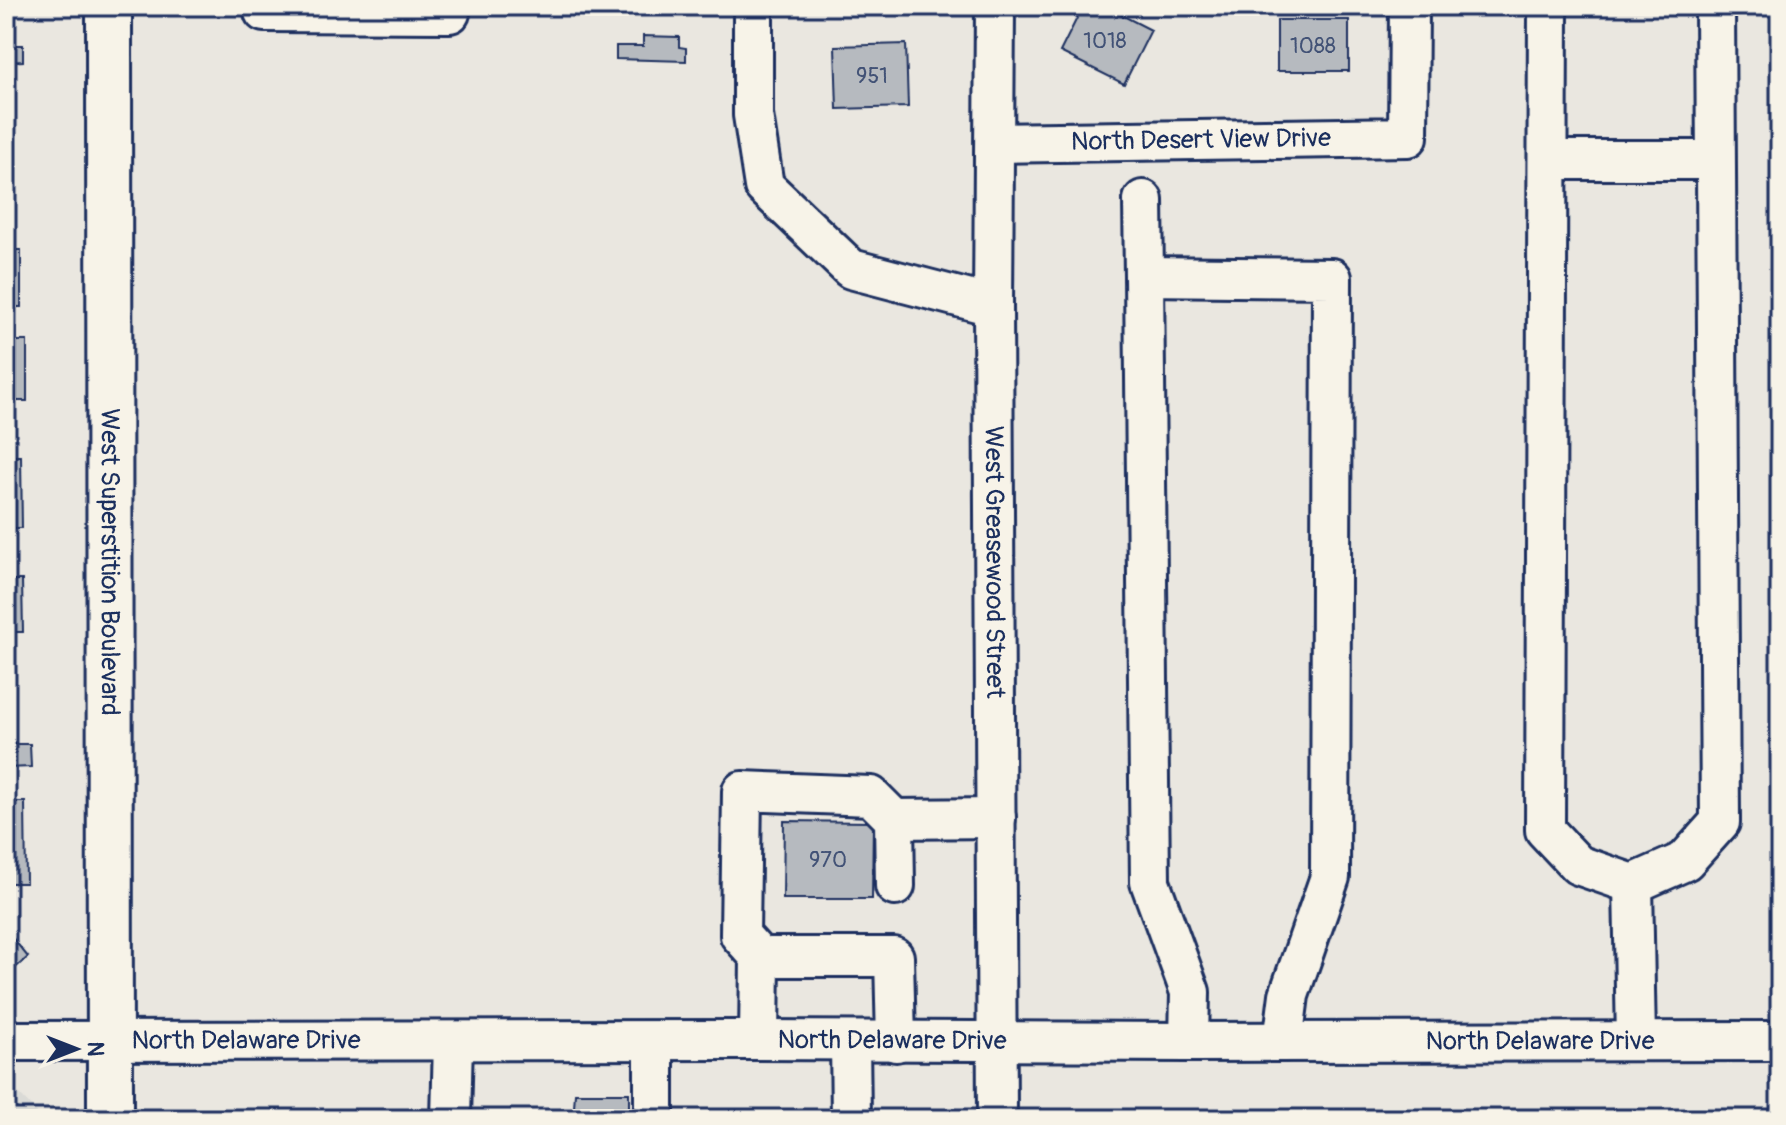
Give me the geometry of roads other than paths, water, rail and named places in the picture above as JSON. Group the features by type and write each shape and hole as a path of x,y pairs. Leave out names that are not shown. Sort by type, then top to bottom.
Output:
{"main road":[{"name":"West Superstition Boulevard","path":"109,6 110,1119"}],"street":[{"path":"264,6 264,12 450,13 450,6"},
{"path":"753,6 753,115 764,186 851,269 993,306"},
{"name":"West Greasewood Street","path":"995,6 993,306 997,1119"},
{"name":"North Desert View Drive","path":"995,143 1408,137 1409,6"},
{"path":"1548,6 1545,830 1578,865 1633,884 1685,861 1720,822 1715,6"},
{"path":"1548,160 1715,160"},
{"path":"1143,200 1150,882 1190,992 1189,1042"},
{"path":"1144,276 1332,278 1330,877 1289,995 1283,1042"},
{"path":"759,1040 760,957 740,935 742,791 871,796 894,819 895,886"},
{"path":"894,819 996,818"},
{"path":"1633,884 1636,1041"},
{"path":"760,957 894,957 896,1042"},
{"name":"North Delaware Drive","path":"6,1041 1780,1041"},
{"path":"451,1119 453,1041"},
{"path":"654,1041 654,1119"},
{"path":"850,1041 851,1119"}]}
